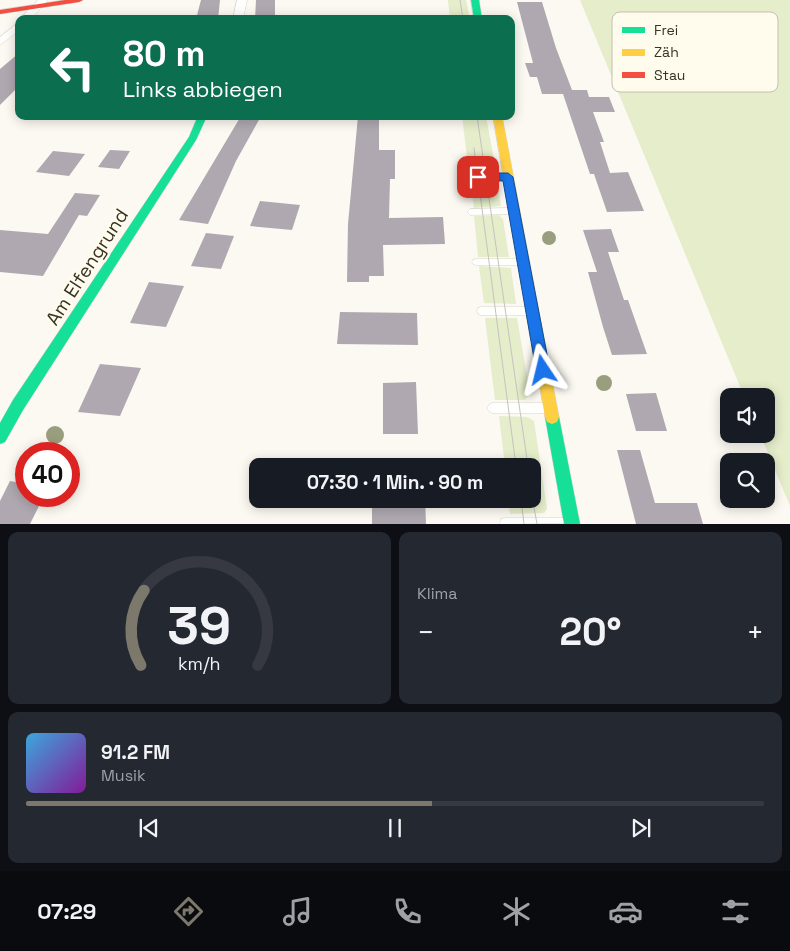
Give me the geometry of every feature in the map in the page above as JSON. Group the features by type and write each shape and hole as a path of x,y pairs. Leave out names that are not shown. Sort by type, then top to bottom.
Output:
{"street":[{"path":"0,12 40,4 79,0"},
{"path":"239,15 242,0"},
{"path":"475,0 477,15"},
{"path":"29,15 40,4"},
{"path":"0,42 15,29"},
{"name":"Am Elfengrund","path":"0,437 18,404 193,138 201,120"},
{"path":"497,120 572,523"}],"lane":[{"path":"467,177 508,177"},
{"path":"470,212 514,211"},
{"path":"476,262 524,262"},
{"path":"481,311 532,311"},
{"path":"492,408 550,408"},
{"path":"505,523 572,523"}],"green space":[{"path":"448,0 466,0 469,15 450,15"},
{"path":"580,0 790,0 790,506 775,470 775,453 768,453 764,443 775,443 775,388 741,388 618,92 778,92 778,12 612,12 612,77"},
{"path":"462,120 487,120 496,171 469,173"},
{"path":"470,181 493,181 497,183 501,206 474,208"},
{"path":"499,215 503,219 509,257 478,257 474,216"},
{"path":"479,266 511,268 516,304 484,303"},
{"path":"485,318 517,318 530,394 525,400 495,400"},
{"path":"499,416 527,417 534,421 539,458 504,458"},
{"path":"541,468 547,509 544,513 510,514 509,508 541,508"}],"building":[{"path":"201,0 220,0 218,15 197,15"},
{"path":"256,0 275,0 275,15 255,15"},
{"path":"517,2 542,2 556,48 572,90 587,90 589,97 609,97 615,112 593,112 604,142 600,142 610,173 628,172 644,211 607,212 594,174 590,174 563,94 542,94 537,77 530,77 525,63 533,63"},
{"path":"15,56 15,90 0,105 0,69"},
{"path":"239,120 259,120 236,161 208,224 179,220"},
{"path":"358,120 379,120 379,150 395,150 395,179 390,179 389,218 443,217 445,244 383,245 384,276 369,276 369,282 347,282 348,224"},
{"path":"110,150 130,151 119,169 98,167"},
{"path":"53,151 85,154 69,176 36,172"},
{"path":"75,193 100,195 87,216 79,215 43,276 0,272 0,230 48,234"},
{"path":"260,201 300,205 292,230 250,226"},
{"path":"611,229 619,252 608,252 624,300 628,300 647,354 612,355 603,327 588,272 597,272 583,230"},
{"path":"206,233 234,236 221,269 191,266"},
{"path":"149,282 184,286 166,327 130,323"},
{"path":"340,312 417,313 418,345 337,344"},
{"path":"100,364 141,368 120,416 78,412"},
{"path":"416,382 418,434 383,434 383,383"},
{"path":"656,393 667,431 636,431 626,394"},
{"path":"617,450 640,450 655,503 697,503 703,524 636,524"},
{"path":"10,481 15,482 15,507 38,507 30,524 0,524 0,501"},
{"path":"372,508 425,508 426,524 372,524"}],"tram line":[{"path":"460,0 462,15"},
{"path":"478,120 527,458"},
{"path":"474,148 515,458"},
{"path":"522,508 524,524"},
{"path":"534,508 537,524"}],"traffic: fast":[{"path":"475,0 477,15"},
{"path":"0,437 18,405 193,138 201,120"},
{"path":"552,417 572,524"}],"traffic: slow":[{"path":"498,120 552,417"}],"traffic: jam":[{"path":"0,12 79,0"}],"route":[{"path":"478,177 508,177 543,370"}]}
